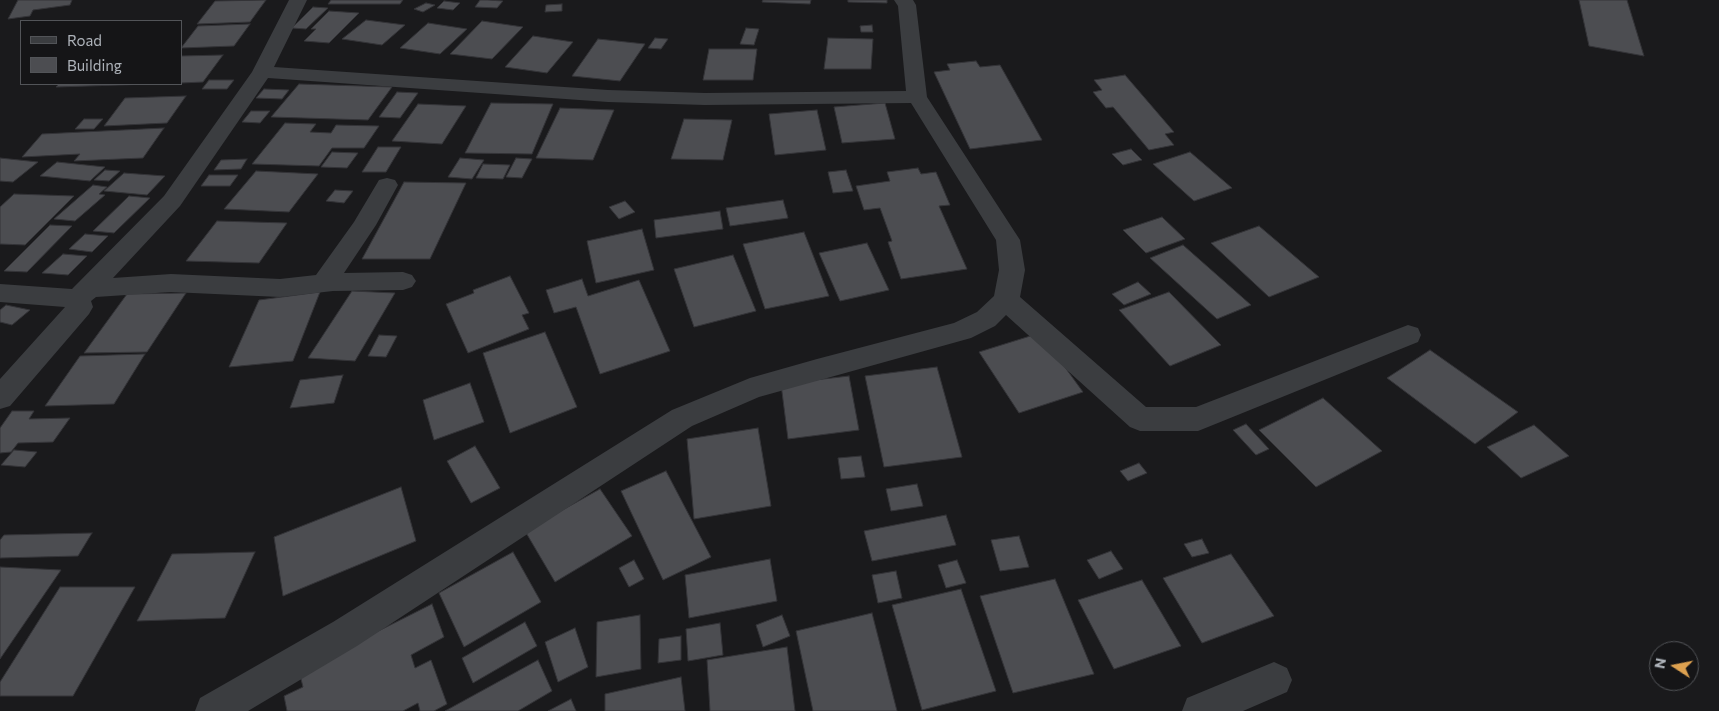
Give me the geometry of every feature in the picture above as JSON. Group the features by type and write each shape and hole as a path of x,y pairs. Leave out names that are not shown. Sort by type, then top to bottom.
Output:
{"street":[{"path":"0,398 80,307 83,293 172,201 262,72 298,0"},
{"path":"213,711 345,634 682,418 750,389 962,330 986,320 1006,300 1012,270 1008,240 917,97 906,5 903,0"},
{"path":"262,72 608,96 705,99 917,97"},
{"path":"324,283 364,225 387,185"},
{"path":"0,293 83,293 171,283 224,287 280,288 324,283 403,281"},
{"path":"1006,300 1140,418 1198,420 1408,335"},
{"path":"1200,711 1274,680"}],"building":[{"path":"18,0 72,0 70,5 33,10 30,16 8,19"},
{"path":"266,0 250,22 197,24 215,1"},
{"path":"331,0 403,0 400,4 328,4"},
{"path":"480,0 503,1 497,8 475,7"},
{"path":"763,0 811,0 810,4 762,2"},
{"path":"848,0 887,0 887,3 848,2"},
{"path":"1579,0 1627,0 1644,56 1589,46"},
{"path":"444,1 460,3 453,10 437,8"},
{"path":"426,3 435,5 423,12 414,9"},
{"path":"562,4 562,11 545,12 546,5"},
{"path":"313,7 328,8 306,29 292,28"},
{"path":"329,11 359,13 329,43 304,41 316,29 311,29"},
{"path":"366,20 405,25 382,45 342,39"},
{"path":"482,21 523,27 492,59 450,54"},
{"path":"428,23 467,29 440,54 400,48"},
{"path":"250,24 234,46 182,48 198,26"},
{"path":"872,25 873,32 861,32 860,26"},
{"path":"746,28 759,29 754,45 740,44"},
{"path":"533,36 573,42 547,73 505,67"},
{"path":"655,38 668,39 661,49 648,48"},
{"path":"828,38 873,39 871,69 824,69"},
{"path":"598,39 645,44 620,81 572,76"},
{"path":"709,49 757,49 753,80 703,80"},
{"path":"223,55 203,82 182,83 182,56"},
{"path":"976,61 980,67 1000,65 1042,140 970,149 934,72 950,70 947,64"},
{"path":"1125,75 1174,132 1165,134 1174,145 1149,150 1113,107 1106,108 1093,92 1102,90 1094,80"},
{"path":"209,80 234,80 227,89 202,89"},
{"path":"299,84 392,87 368,120 271,117"},
{"path":"58,85 119,85 56,87"},
{"path":"264,89 289,90 282,99 256,98"},
{"path":"397,92 418,93 400,118 379,117"},
{"path":"186,96 167,123 104,126 125,98"},
{"path":"491,103 553,104 532,154 465,153"},
{"path":"885,103 895,139 842,143 834,107"},
{"path":"418,104 466,106 442,144 392,141"},
{"path":"560,108 614,110 593,160 536,158"},
{"path":"817,110 826,150 775,155 769,114"},
{"path":"251,111 270,111 260,123 242,122"},
{"path":"84,119 103,119 94,129 75,129"},
{"path":"684,119 732,120 723,160 671,159"},
{"path":"285,123 316,124 310,132 331,133 336,125 379,126 364,148 332,148 319,166 252,164"},
{"path":"164,128 143,158 74,161 80,154 22,157 42,134"},
{"path":"378,147 401,147 386,172 362,172"},
{"path":"1131,149 1142,160 1123,165 1112,154"},
{"path":"332,152 358,153 347,168 321,167"},
{"path":"1190,152 1232,188 1194,201 1153,164"},
{"path":"0,158 38,162 13,182 0,181"},
{"path":"460,158 484,160 472,179 448,177"},
{"path":"516,158 532,159 522,178 506,177"},
{"path":"247,159 241,169 214,170 221,160"},
{"path":"57,162 105,167 90,181 40,176"},
{"path":"483,164 510,165 503,179 476,178"},
{"path":"918,168 921,174 936,172 950,205 939,206 967,269 901,279 888,242 892,241 880,208 864,210 856,186 890,181 887,172"},
{"path":"105,170 120,171 109,181 94,180"},
{"path":"846,170 853,191 833,193 828,172"},
{"path":"256,171 318,174 289,212 224,209"},
{"path":"124,173 165,176 147,195 104,191"},
{"path":"209,175 238,175 230,186 201,186"},
{"path":"404,182 466,183 430,259 362,259"},
{"path":"93,185 107,187 99,194 105,195 75,221 54,219"},
{"path":"335,190 353,191 344,203 326,201"},
{"path":"14,194 74,196 25,245 0,244 0,207"},
{"path":"129,196 150,198 114,233 93,231"},
{"path":"783,200 788,218 730,226 726,208"},
{"path":"625,201 635,212 619,219 609,207"},
{"path":"720,211 723,229 656,238 654,220"},
{"path":"1162,217 1185,239 1146,253 1123,230"},
{"path":"217,221 287,223 259,263 186,261"},
{"path":"50,225 72,226 27,272 4,271"},
{"path":"1259,226 1319,277 1269,297 1211,243"},
{"path":"642,229 654,270 596,283 587,241"},
{"path":"804,232 829,296 765,309 743,244"},
{"path":"85,234 108,236 92,252 69,249"},
{"path":"867,243 889,290 840,301 819,253"},
{"path":"1183,245 1251,305 1217,319 1150,258"},
{"path":"63,254 87,256 68,275 42,273"},
{"path":"733,255 756,311 694,327 674,269"},
{"path":"510,276 529,313 522,315 529,329 468,353 446,304 474,293 473,290"},
{"path":"582,279 588,296 639,280 670,351 600,374 576,307 554,313 546,290"},
{"path":"1138,282 1151,294 1124,305 1112,294"},
{"path":"352,291 395,293 355,361 308,358"},
{"path":"320,292 293,361 229,367 259,300"},
{"path":"1169,292 1221,345 1170,366 1119,310"},
{"path":"186,293 147,352 84,353 127,294"},
{"path":"6,305 30,310 12,325 0,322 0,310"},
{"path":"545,332 577,407 510,433 483,353"},
{"path":"1040,333 1083,392 1019,413 979,352"},
{"path":"379,335 397,336 386,357 368,356"},
{"path":"1430,350 1518,412 1475,444 1387,378"},
{"path":"145,354 114,404 45,406 80,356"},
{"path":"937,367 962,457 884,467 865,376"},
{"path":"343,375 334,403 290,408 300,380"},
{"path":"849,376 859,430 788,439 781,384"},
{"path":"470,383 484,422 434,440 423,400"},
{"path":"1323,398 1382,451 1316,487 1259,430"},
{"path":"12,411 34,411 29,419 70,418 53,442 18,443 11,452 0,453 0,428"},
{"path":"1246,424 1269,449 1256,455 1233,430"},
{"path":"1534,425 1569,456 1521,478 1487,447"},
{"path":"758,428 771,506 694,519 687,439"},
{"path":"475,446 500,488 471,503 447,461"},
{"path":"14,450 37,452 25,467 1,465"},
{"path":"861,456 865,477 841,479 838,458"},
{"path":"1139,463 1147,473 1128,481 1120,471"},
{"path":"666,471 711,557 663,580 621,491"},
{"path":"917,484 923,506 891,511 886,489"},
{"path":"401,487 416,541 283,596 274,537"},
{"path":"600,489 632,536 555,582 525,531"},
{"path":"946,515 956,545 872,561 864,531"},
{"path":"92,533 78,556 0,558 0,540 4,535"},
{"path":"1019,536 1029,567 1000,571 991,540"},
{"path":"1202,539 1209,553 1192,557 1184,544"},
{"path":"1111,551 1123,569 1099,579 1087,560"},
{"path":"255,552 225,618 137,621 172,554"},
{"path":"513,552 541,602 464,647 439,593"},
{"path":"1231,554 1274,616 1202,643 1163,578"},
{"path":"770,559 777,601 689,618 685,575"},
{"path":"634,560 644,579 629,587 619,568"},
{"path":"957,560 966,583 946,588 938,565"},
{"path":"0,567 61,570 0,659"},
{"path":"896,571 902,598 878,603 872,575"},
{"path":"1055,579 1094,674 1013,693 980,596"},
{"path":"1142,580 1181,646 1114,669 1078,600"},
{"path":"60,587 135,587 73,696 0,696 0,682"},
{"path":"961,589 996,691 922,710 892,605"},
{"path":"432,604 444,637 411,655 415,668 431,660 447,704 434,711 420,711 418,703 403,711 287,711 284,696 303,687 299,671"},
{"path":"872,613 897,711 813,711 796,631"},
{"path":"640,615 641,669 596,677 597,622"},
{"path":"782,615 790,636 763,647 756,625"},
{"path":"525,622 537,646 473,683 462,658"},
{"path":"720,623 723,655 688,661 686,629"},
{"path":"575,628 588,667 558,682 545,642"},
{"path":"681,636 681,660 658,663 659,639"},
{"path":"787,647 795,711 710,711 707,660"},
{"path":"538,660 552,691 518,711 445,711"},
{"path":"681,677 685,711 605,711 605,694"},
{"path":"571,699 576,711 548,711"}]}
